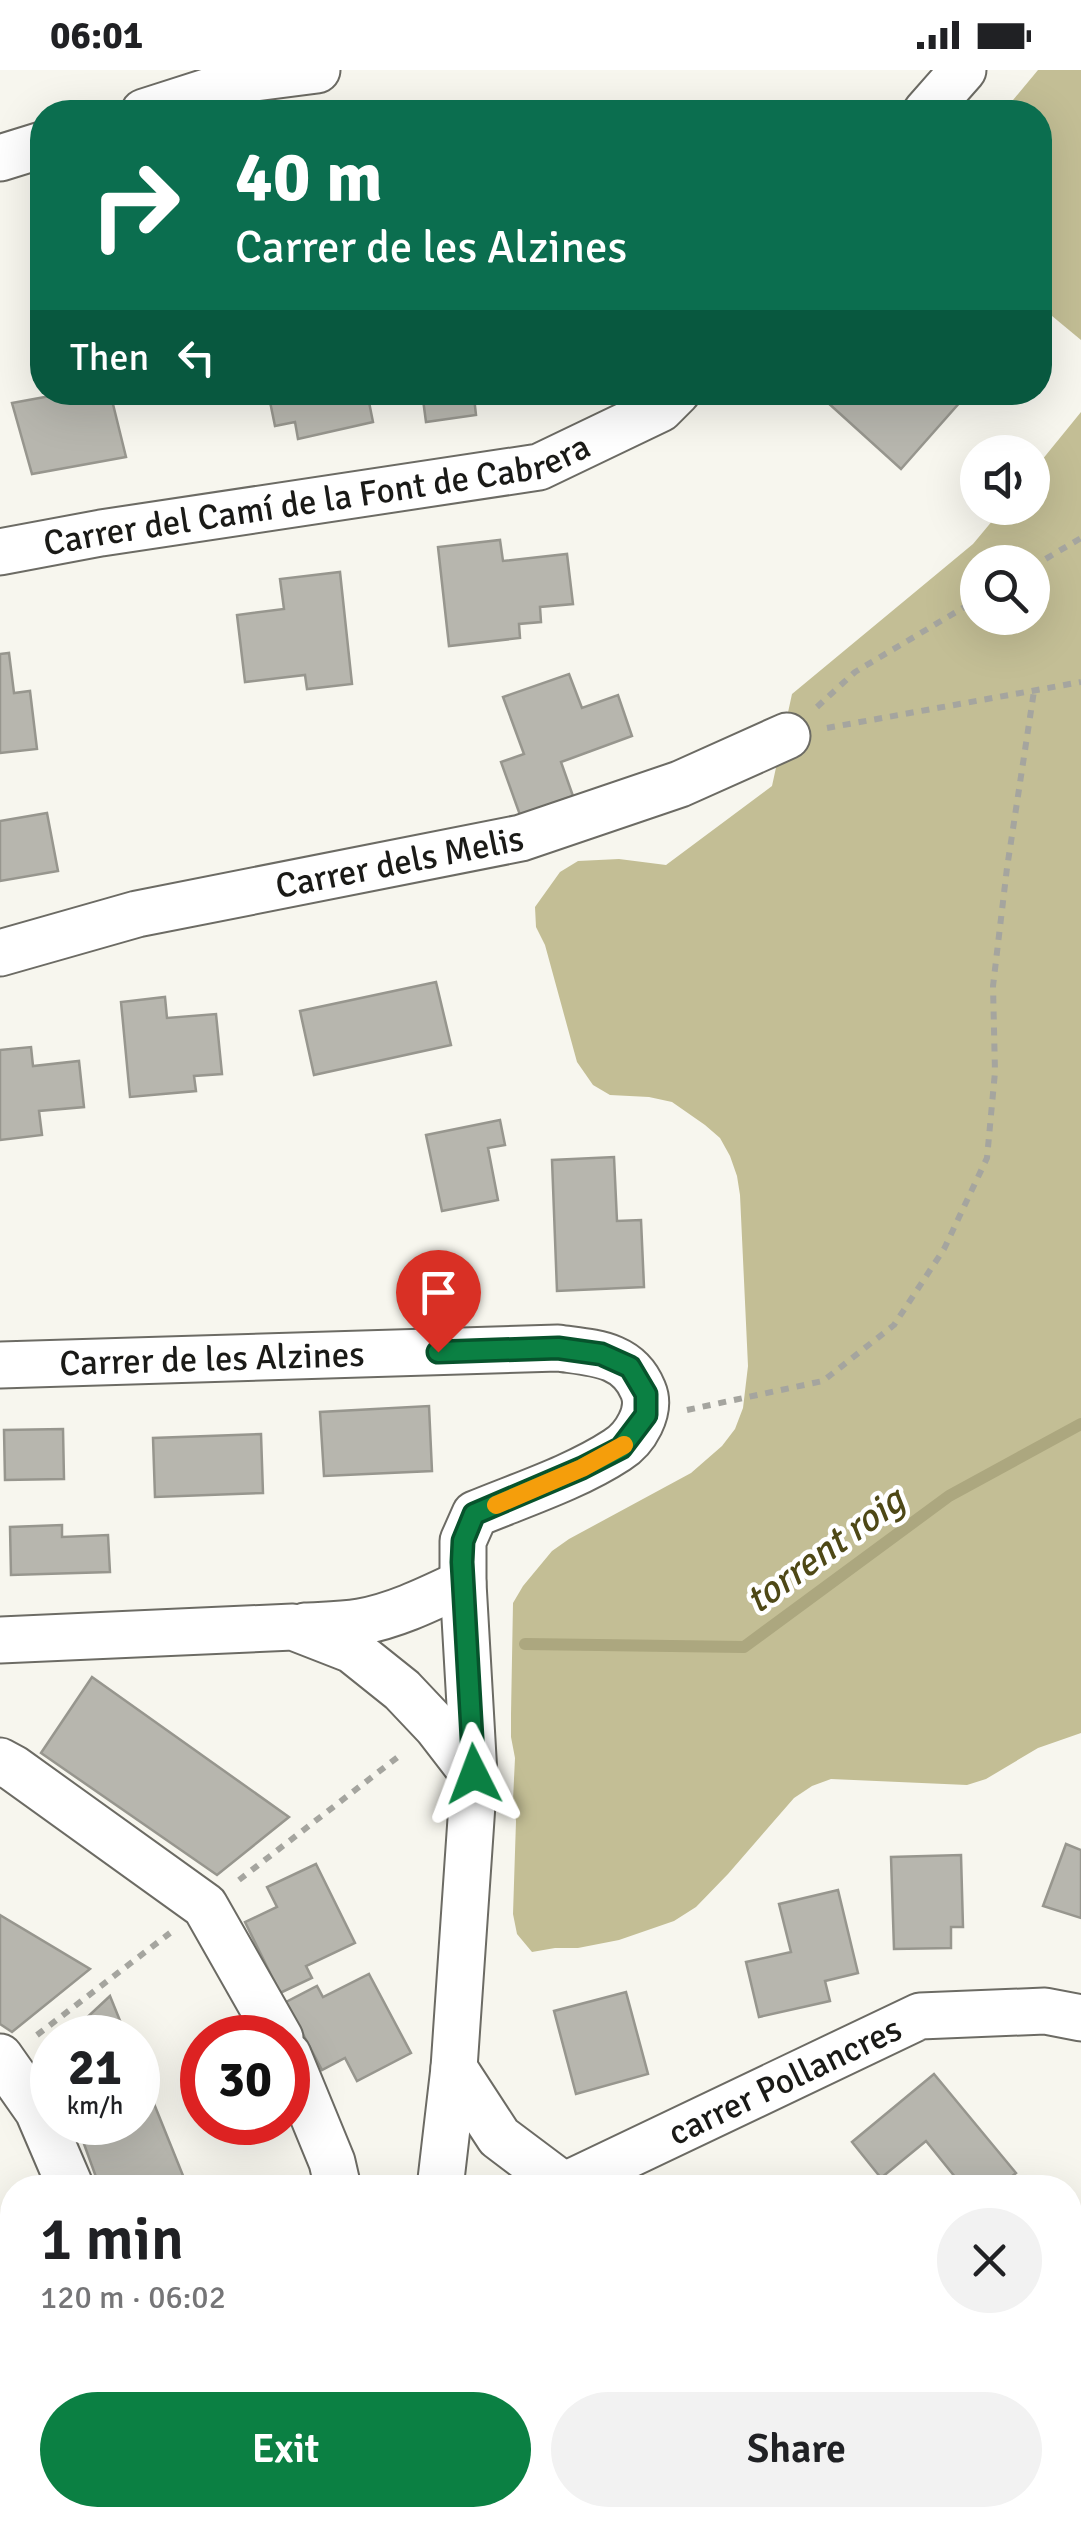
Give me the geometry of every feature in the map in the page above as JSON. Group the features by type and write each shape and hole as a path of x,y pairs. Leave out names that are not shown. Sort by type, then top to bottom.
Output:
{"street":[{"path":"178,100 249,75 318,70"},
{"path":"937,100 963,70"},
{"path":"0,158 30,149"},
{"name":"Carrer del Camí de la Font de Cabrera","path":"0,552 101,533 539,467 664,405"},
{"name":"Carrer dels Melis","path":"0,953 137,914 521,838 680,784 787,736"},
{"name":"Carrer de les Alzines","path":"0,1365 558,1348 601,1354 630,1367 646,1394 646,1415"},
{"path":"442,2175 454,2068 474,1774 463,1541 474,1514 621,1448 646,1415"},
{"path":"0,1640 357,1622 420,1604 462,1583"},
{"path":"293,1627 352,1650 402,1690 474,1774"},
{"path":"0,1760 205,1906 267,2015"},
{"name":"carrer Pollancres","path":"584,2175 920,2016 1045,2010 1081,2018"},
{"path":"0,2057 38,2111 65,2175"},
{"path":"454,2068 498,2137 547,2175"},
{"path":"310,2108 335,2175"}],"path":[{"path":"1050,556 1081,538"},
{"path":"787,736 855,672 960,610"},
{"path":"787,736 1081,682"},
{"path":"646,1415 704,1408 824,1381 894,1325 944,1249 987,1158 996,1072 994,986 1034,691"}],"shaded area":[{"path":"1038,70 1081,70 1081,340 1052,316 1052,100 1013,100"},
{"path":"1081,412 1081,1733 1038,1748 986,1779 967,1785 831,1779 812,1786 794,1798 696,1907 674,1921 619,1940 532,1952 517,1934 513,1914 516,1821 511,1737 513,1603 552,1551 691,1473 722,1446 735,1429 743,1408 748,1366 740,1195 730,1156 720,1138 672,1102 610,1095 593,1085 577,1062 545,945 536,927 535,907 560,872 578,861 619,859 666,865 772,786 792,694 960,555 960,635 1050,635 1050,545 973,544 989,525 1050,525 1050,450"}],"building":[{"path":"30,400 30,405 113,405 126,457 32,474 12,403"},
{"path":"271,405 370,405 373,422 298,439 295,422 275,426"},
{"path":"424,405 475,405 476,415 426,422"},
{"path":"830,405 958,405 901,469"},
{"path":"500,540 503,561 567,554 573,604 540,607 541,622 519,624 520,638 449,646 438,547"},
{"path":"340,572 352,684 307,689 305,675 245,682 237,615 284,609 280,579"},
{"path":"9,653 14,693 30,691 37,749 0,753 0,654"},
{"path":"569,674 582,708 618,695 632,736 561,762 573,796 520,815 501,762 524,754 503,697"},
{"path":"47,813 58,871 0,881 0,821"},
{"path":"436,982 451,1045 314,1075 300,1011"},
{"path":"165,997 167,1018 216,1014 222,1074 194,1076 196,1091 130,1097 121,1002"},
{"path":"31,1047 33,1066 79,1061 84,1107 39,1111 42,1135 0,1140 0,1050"},
{"path":"500,1120 505,1145 488,1148 498,1200 442,1211 426,1135"},
{"path":"614,1157 617,1221 641,1220 644,1287 557,1291 552,1160"},
{"path":"429,1406 432,1471 324,1476 320,1412"},
{"path":"63,1429 64,1479 5,1480 4,1430"},
{"path":"261,1434 263,1493 155,1497 153,1438"},
{"path":"62,1525 62,1537 108,1535 110,1572 11,1575 10,1527"},
{"path":"92,1677 289,1817 217,1875 41,1753"},
{"path":"1066,1844 1081,1850 1081,1918 1043,1906"},
{"path":"961,1855 963,1927 951,1927 951,1948 894,1949 891,1857"},
{"path":"316,1864 355,1943 306,1966 312,1978 280,1993 245,1922 277,1907 267,1887"},
{"path":"838,1890 858,1973 825,1981 830,2001 759,2017 746,1962 791,1952 779,1904"},
{"path":"0,1915 90,1969 12,2032 0,2024"},
{"path":"369,1974 411,2053 357,2081 345,2058 322,2070 310,2047 310,2015 293,2015 286,2002 317,1986 323,1997"},
{"path":"626,1992 648,2074 576,2094 554,2011"},
{"path":"110,1996 118,2015 90,2015"},
{"path":"934,2074 1016,2173 953,2175 926,2141 885,2175 879,2175 852,2142"},
{"path":"160,2119 183,2175 95,2175 84,2145 160,2145"}],"waterway":[{"name":"torrent roig","path":"525,1644 744,1647 949,1496 1081,1424"}],"slow traffic":[{"path":"496,1505 624,1445"}],"route":[{"path":"438,1352 558,1348 601,1354 630,1367 646,1394 646,1415 621,1448 474,1514 463,1541 462,1583 474,1774"}]}
